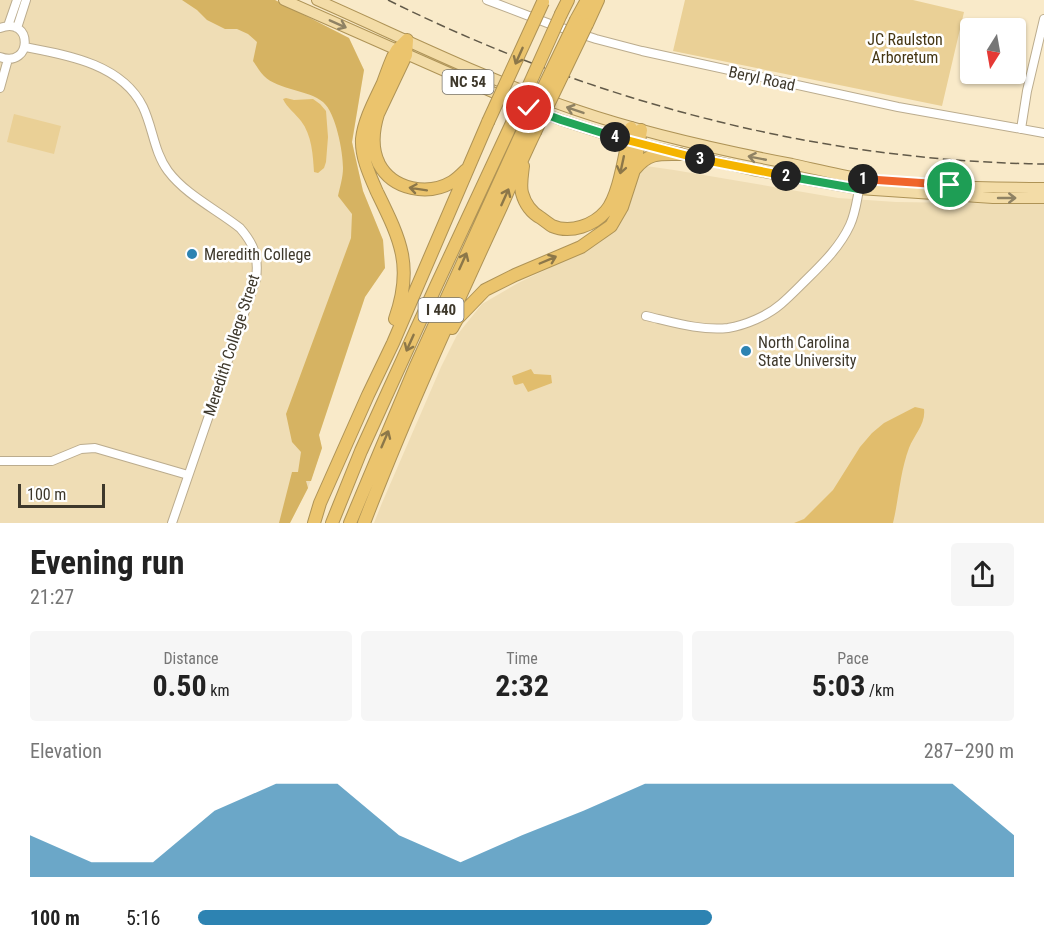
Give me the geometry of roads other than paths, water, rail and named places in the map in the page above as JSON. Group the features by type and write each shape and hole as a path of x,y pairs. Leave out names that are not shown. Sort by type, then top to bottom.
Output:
{"highway":[{"name":"I 440","path":"332,523 366,441 568,0"},
{"name":"I 440","path":"350,523 415,368 488,206 530,130 581,22 586,0"},
{"path":"581,22 598,0"},
{"path":"308,523 320,503 393,343 543,1"},
{"path":"407,40 375,124 374,141 378,162 391,178 401,184 410,188 429,190 452,183 470,168"},
{"path":"368,395 402,300 404,271 400,243 371,179 364,157 362,139 366,122 387,72 402,52"},
{"path":"530,130 524,156 522,194 532,213 552,226 565,229 579,228 598,220 609,208 636,129"},
{"path":"429,365 457,319 485,291 515,275 581,247 611,226 622,207 634,170 633,142"},
{"path":"634,170 644,158 661,154 680,154"},
{"path":"364,523 429,365 524,156"},
{"path":"314,523 320,503"}],"main road":[{"path":"284,0 402,52"},
{"path":"317,0 407,40"},
{"name":"NC 54","path":"407,40 515,88 576,110 636,129 860,184 1044,188"},
{"name":"NC 54","path":"402,52 561,120 680,154 753,170 860,184 913,194 1044,198"}],"street":[{"name":"Beryl Road","path":"487,0 550,24 642,51 898,106 1044,133"},
{"path":"0,88 4,58 18,56 25,47 24,37 9,27 21,2"},
{"path":"1021,129 1027,91 1044,19"},
{"name":"Meredith College Street","path":"25,47 50,52 104,69 130,88 143,107 158,154 168,172 183,187 240,228 247,235 254,249 257,264 256,279 172,523"},
{"path":"646,316 693,326 728,328 750,322 781,304 837,246 850,224 860,184"},
{"path":"0,461 52,461 81,449 95,448 188,475"}],"railway":[{"path":"388,0 465,36 544,68 707,119 790,137 874,151 959,160 1044,164"}],"place":[{"name":"Meredith College","path":"192,254"},
{"name":"North Carolina State University","path":"746,351"}],"park label":[{"name":"JC Raulston Arboretum","path":"905,48"}]}
